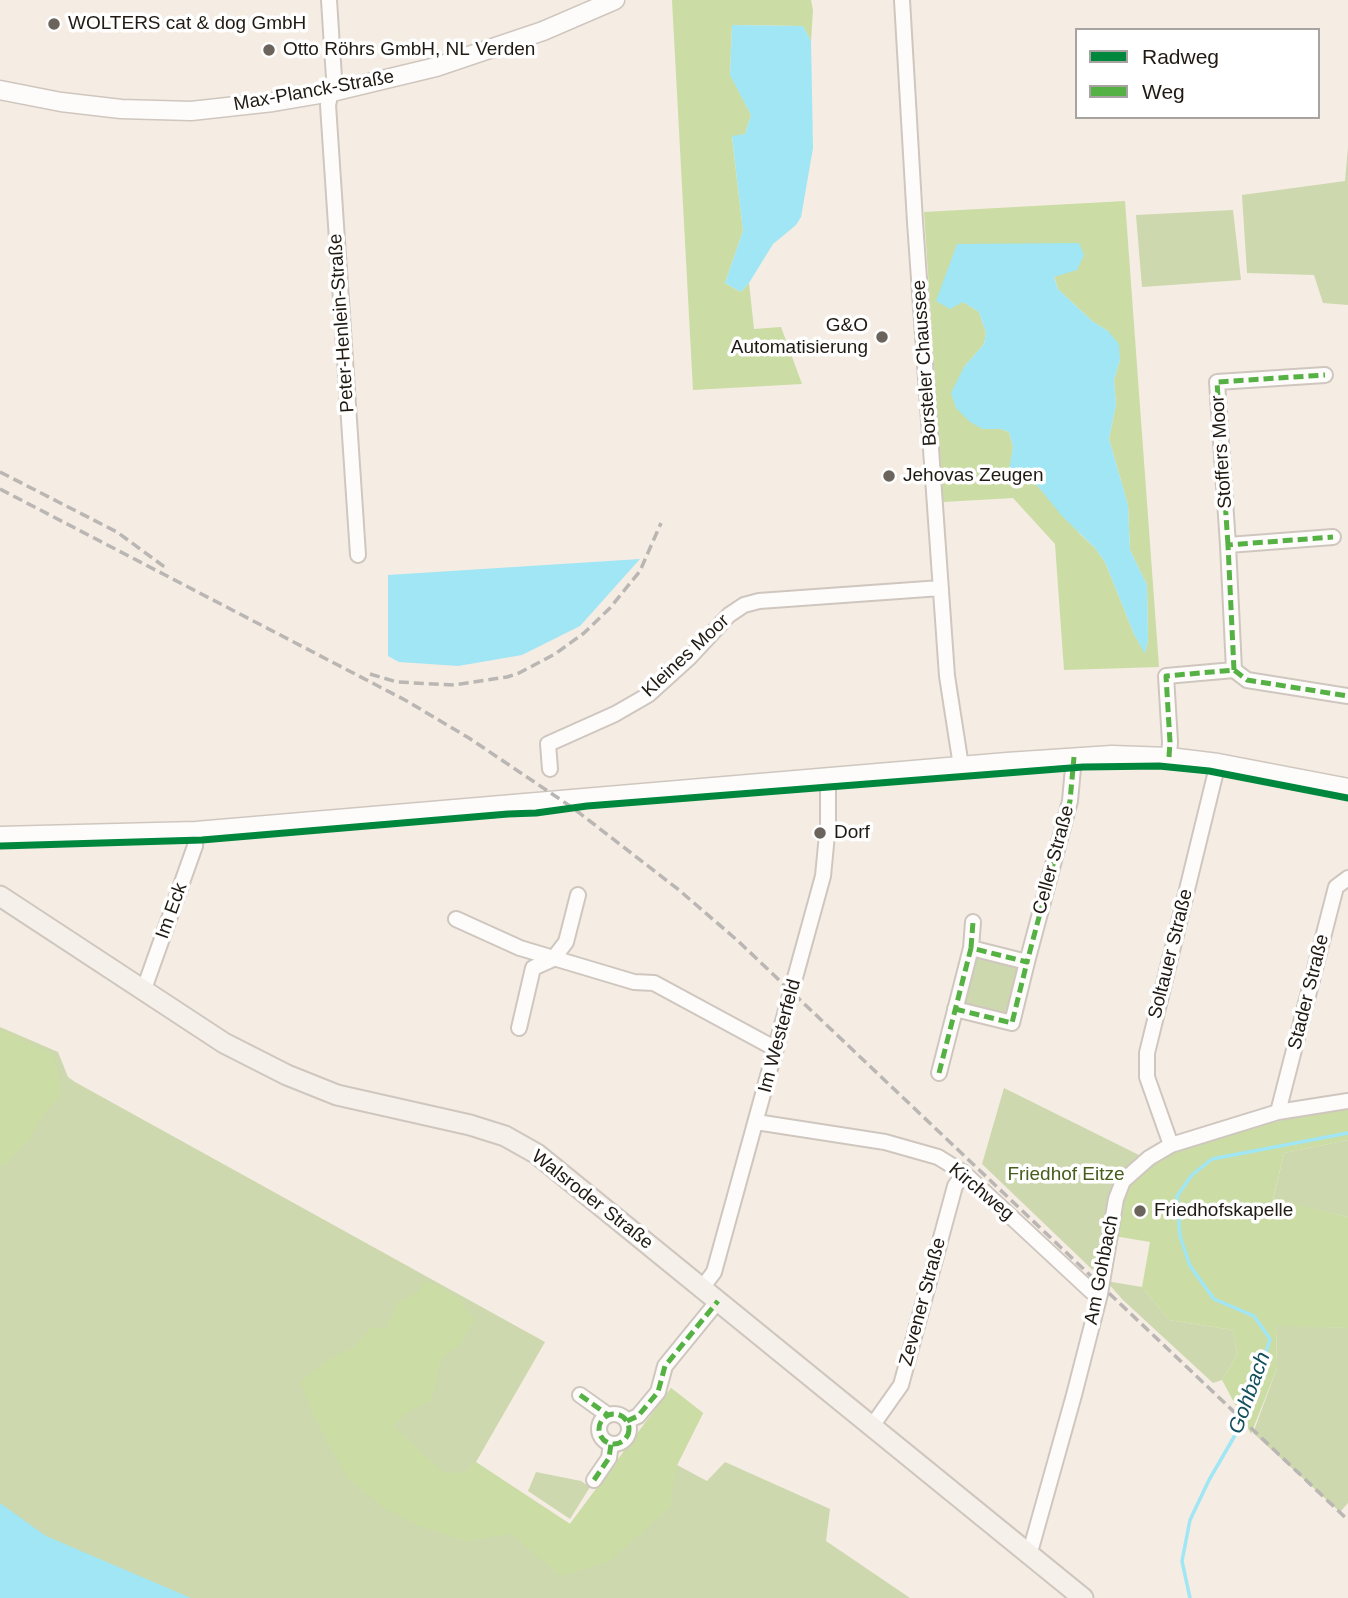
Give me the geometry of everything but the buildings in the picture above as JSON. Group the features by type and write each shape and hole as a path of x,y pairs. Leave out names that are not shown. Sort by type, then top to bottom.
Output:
{"main road":[{"name":"Walsroder Straße","path":"0,896 224,1044 287,1075 337,1095 470,1125 515,1142 537,1154 1083,1598"}],"street":[{"name":"Peter-Henlein-Straße","path":"329,0 334,78 328,105 358,555"},
{"name":"Max-Planck-Straße","path":"0,90 61,102 121,109 191,111 273,102 332,92 436,67 543,31 615,0"},
{"name":"Borsteler Chaussee","path":"902,0 947,676 961,766"},
{"name":"Stoffers Moor","path":"1234,670 1217,382 1325,374"},
{"path":"1227,545 1333,537"},
{"name":"Kleines Moor","path":"550,769 548,744 615,714 648,695 690,657 729,615 744,605 759,601 942,588"},
{"path":"1169,757 1166,676 1234,670 1247,680 1348,696"},
{"path":"0,836 196,831 1074,757 1169,757 1218,763 1348,788"},
{"name":"Celler Straße","path":"955,1009 1012,1023 1070,801 1074,757"},
{"name":"Soltauer Straße","path":"1171,1145 1147,1077 1147,1053 1218,763"},
{"name":"Im Westerfeld","path":"702,1288 715,1272 823,876 828,824 828,777"},
{"name":"Im Eck","path":"144,989 195,846 196,831"},
{"name":"Stader Straße","path":"1278,1112 1336,887 1348,878"},
{"path":"519,1028 533,968 553,959 566,942 578,895"},
{"path":"457,919 520,948 553,959 634,982 654,983 776,1049"},
{"path":"939,1073 971,948 973,922"},
{"path":"971,948 1027,962"},
{"name":"Am Gohbach","path":"1026,1552 1032,1545 1100,1294 1118,1190 1132,1171 1171,1145 1278,1112 1348,1101"},
{"name":"Kirchweg","path":"756,1122 914,1149 938,1157 964,1173 1092,1292 1100,1294"},
{"name":"Zevener Straße","path":"872,1426 901,1385 955,1186 964,1173"},
{"path":"627,1421 638,1416 658,1392 666,1366 718,1301"},
{"path":"580,1395 608,1416"},
{"path":"619,1415 627,1421 628,1436 620,1443 611,1444 603,1440 599,1431 601,1422 608,1416 619,1415"},
{"path":"594,1480 609,1458 611,1444"}],"green space":[{"path":"672,0 811,0 811,41 803,26 732,25 730,74 751,115 745,134 732,137 743,231 725,283 741,292 749,283 754,329 781,327 802,384 693,390"},
{"path":"1348,147 1348,305 1323,303 1314,275 1247,273 1242,195 1345,181"},
{"path":"1125,201 1159,667 1064,670 1055,544 1013,498 943,502 924,212","holes":["1084,255 1054,276 1058,289 1092,321 1108,331 1120,360 1114,380 1116,404 1109,439 1128,505 1130,550 1147,585 1148,640 1145,653 1134,634 1105,562 1095,548 1036,484 1026,475 1010,470 1013,447 1009,432 983,429 964,367 984,344 986,333 979,312 963,302"]},
{"path":"1233,210 1241,280 1142,287 1136,215"},
{"path":"982,956 1018,966 1021,974 1011,1006 1002,1015 963,1006 975,958"},
{"path":"0,1027 58,1052 68,1077 75,1082 545,1342 476,1462 570,1524 671,1388 703,1413 677,1465 707,1481 725,1462 830,1509 826,1541 910,1598 0,1598"},
{"path":"0,1029 54,1055 62,1094 44,1114 27,1142 5,1164 0,1165"},
{"name":"Friedhof Eitze","path":"1004,1088 1143,1157 1100,1277 982,1164"},
{"path":"1348,1106 1348,1140 1284,1153 1273,1199 1348,1217 1348,1328 1276,1326 1277,1368 1251,1434 1222,1380 1237,1355 1233,1330 1169,1320 1142,1287 1150,1242 1114,1236 1122,1194 1148,1160 1219,1134"},
{"path":"1348,1140 1348,1217 1273,1200 1284,1153"},
{"path":"1106,1281 1142,1287 1169,1320 1233,1330 1237,1355 1222,1380 1213,1383"},
{"path":"422,1282 433,1283 459,1298 474,1319 461,1344 442,1357 431,1401 409,1411 393,1426 444,1473 464,1473 475,1462 570,1524 671,1388 703,1413 677,1465 670,1507 610,1561 561,1576 511,1534 466,1541 417,1525 384,1508 347,1478 314,1416 300,1382 328,1360 354,1347 371,1328 386,1328 398,1302 419,1292"},
{"path":"1276,1325 1348,1328 1348,1503 1340,1512 1253,1433 1277,1368"},
{"path":"536,1472 581,1481 590,1487 570,1519 528,1491"}],"water":[{"path":"732,25 803,26 811,41 813,148 801,217 796,225 773,244 741,292 725,283 743,231 732,136 745,134 751,115 730,75"},
{"path":"1079,243 1084,255 1077,270 1054,277 1058,289 1092,321 1108,331 1119,344 1120,360 1114,380 1116,404 1109,439 1128,505 1130,550 1147,585 1148,640 1145,654 1134,634 1105,562 1095,548 1062,516 1036,484 1026,475 1009,470 1013,447 1009,432 983,429 970,422 956,408 951,393 964,367 984,344 986,333 979,312 963,302 950,309 936,301 957,244"},
{"path":"640,559 580,626 522,655 458,666 399,662 388,656 388,575"},
{"path":"0,1503 46,1536 191,1598 0,1598"}],"waterway":[{"name":"Gohbach","path":"1190,1598 1182,1561 1190,1520 1209,1480 1248,1413 1270,1339 1254,1316 1214,1299 1190,1266 1180,1236 1177,1196 1192,1175 1212,1159 1348,1133"}],"railway":[{"path":"0,472 117,532 166,568"},
{"path":"0,489 405,700 469,738 573,808 679,890 738,941 1348,1520"},
{"path":"370,674 397,682 454,685 519,673 555,654 584,633 610,608 640,571 661,523"}],"marked path":[{"path":"1228,545 1217,382 1325,375"},
{"path":"1234,670 1228,545 1333,537"},
{"path":"1169,757 1166,676 1234,670 1247,680 1348,696"},
{"path":"939,1073 971,948 1027,962 1070,801 1074,757"},
{"path":"971,948 973,922"},
{"path":"955,1009 1012,1023 1027,962"},
{"path":"627,1421 638,1416 658,1392 665,1366 718,1301"},
{"path":"580,1395 608,1415"},
{"path":"614,1414 625,1418 629,1429 625,1440 614,1444 603,1440 599,1429 603,1418 614,1414"},
{"path":"594,1480 609,1458 611,1444"}],"cycle path":[{"path":"0,846 202,840 1083,767 1159,766 1209,771 1348,798"}],"place":[{"name":"WOLTERS cat & dog GmbH","path":"54,24"},
{"name":"Otto Röhrs GmbH, NL Verden","path":"269,50"},
{"name":"G&O Automatisierung","path":"882,337"},
{"name":"Jehovas Zeugen","path":"889,476"},
{"name":"Dorf","path":"820,833"},
{"name":"Friedhofskapelle","path":"1140,1211"}]}
